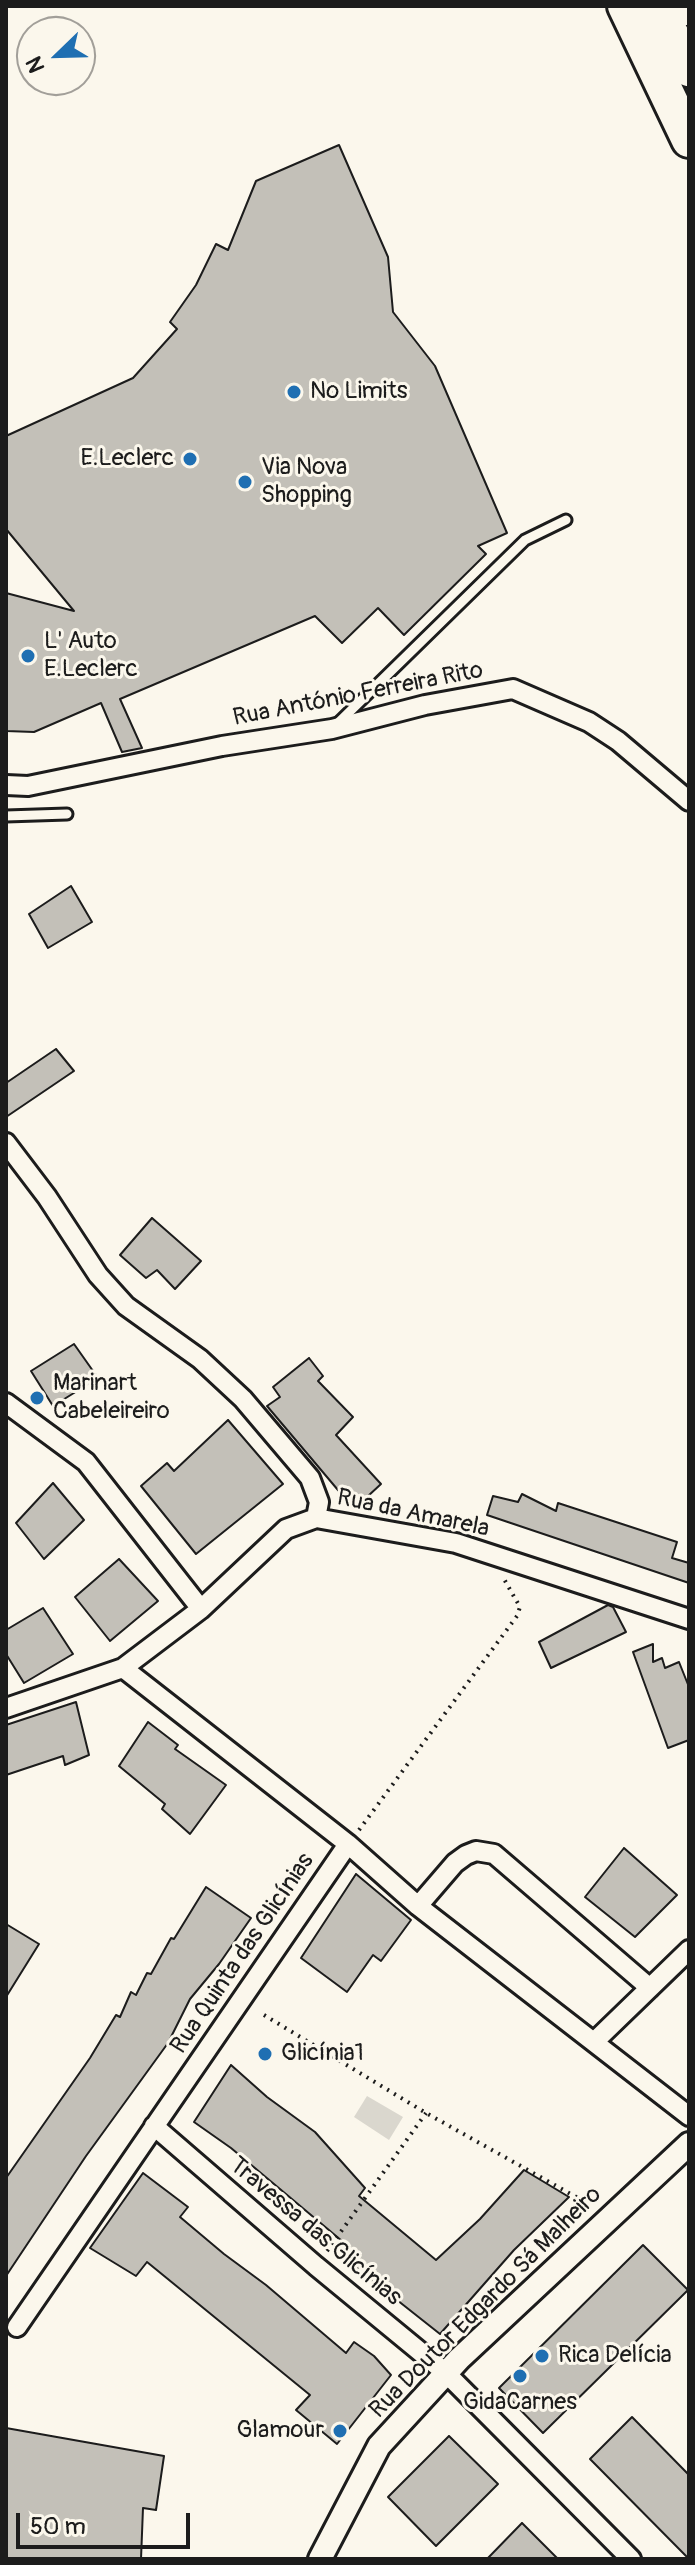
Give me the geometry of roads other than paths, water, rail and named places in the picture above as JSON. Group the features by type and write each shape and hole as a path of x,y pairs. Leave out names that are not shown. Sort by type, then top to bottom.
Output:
{"highway":[{"path":"616,6 669,100"},
{"path":"625,6 689,140"},
{"path":"657,6 689,69"}],"street":[{"name":"Rua António Ferreira Rito","path":"6,785 28,786 222,746 332,729 425,705 513,689 589,722 618,741 689,801"},
{"path":"6,1143 47,1197 98,1275 126,1306 200,1359 243,1399 310,1478 319,1502 316,1518"},
{"path":"6,1403 86,1462 201,1609"},
{"name":"Rua da Amarela","path":"6,1708 123,1668 201,1609 286,1529 316,1518 456,1543 689,1619"},
{"name":"Rua Quinta das Glicínias","path":"17,2327 348,1844 123,1668"},
{"path":"348,1844 418,1906 689,2116"},
{"path":"418,1906 455,1863 466,1855 476,1851 494,1854 650,1988"},
{"path":"594,2042 689,1950"},
{"name":"Travessa das Glicínias","path":"154,2126 446,2373 631,2559"},
{"name":"Rua Doutor Edgardo Sá Malheiro","path":"320,2559 379,2446 446,2373 689,2144"}],"lane":[{"path":"332,729 525,540 566,520"},
{"path":"6,816 67,814"}],"place":[{"name":"No Limits","path":"294,392"},
{"name":"E.Leclerc","path":"190,459"},
{"name":"Via Nova Shopping","path":"245,482"},
{"name":"L' Auto E.Leclerc","path":"28,656"},
{"name":"Marinart Cabeleireiro","path":"37,1398"},
{"name":"Glicínia1","path":"265,2054"},
{"name":"Rica Delícia","path":"542,2356"},
{"name":"GidaCarnes","path":"520,2376"},
{"name":"Glamour","path":"340,2431"}]}
